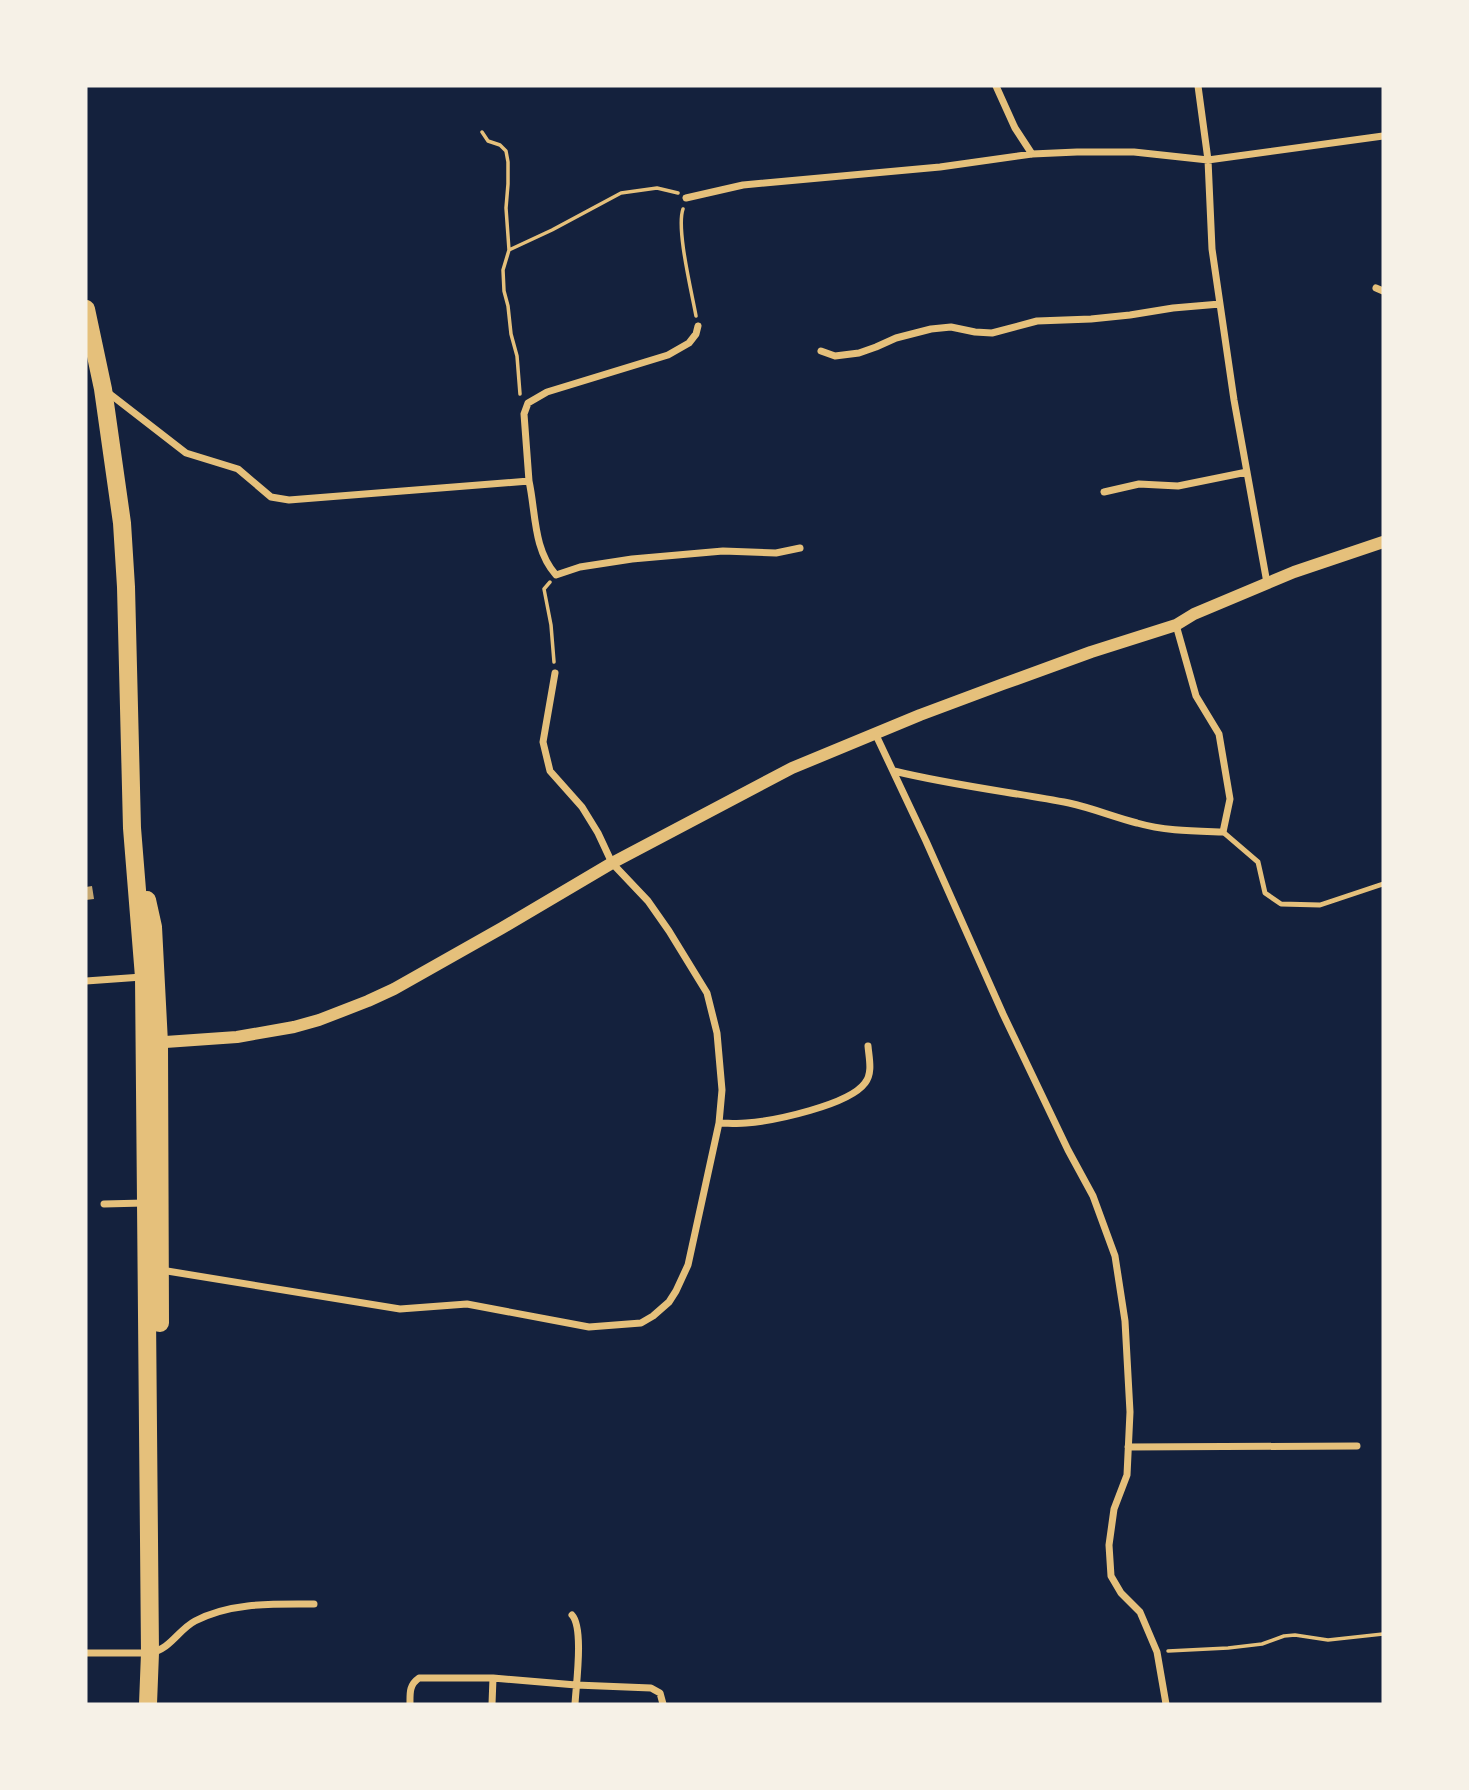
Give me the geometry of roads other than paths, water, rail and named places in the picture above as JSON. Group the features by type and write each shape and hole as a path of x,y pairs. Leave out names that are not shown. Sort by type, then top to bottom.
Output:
{"highway":[{"path":"86,309 103,389 122,523 132,828 153,927 150,977 156,1652 161,1704"},
{"path":"148,1704 156,1652 159,1438 160,1270 153,1202"}],"street":[{"path":"996,86 1032,154"},
{"path":"1198,86 1208,160 1212,249 1267,583"},
{"path":"686,198 743,185 940,167 1032,154 1133,152 1208,160 1383,136"},
{"path":"821,351 835,356 859,353 896,338 931,329 951,327 992,333 1037,321 1117,317 1220,304"},
{"path":"698,326 689,343 668,355 547,391 528,403 524,414 529,481 538,542 550,569 556,575 580,567 632,559 723,551 776,554 800,548"},
{"path":"103,389 186,453 238,469 271,497 289,500 529,481"},
{"path":"1104,492 1139,484 1178,486 1247,472"},
{"path":"152,1043 237,1037 294,1027 340,1012 394,989 612,863 792,768 875,733 1079,656 1176,625 1267,583 1383,542"},
{"path":"894,771 1072,804 1138,824 1172,830 1223,832 1230,799 1219,734 1196,696 1176,625"},
{"path":"160,1270 400,1309 467,1304 589,1327 641,1323 669,1302 688,1265 719,1123 722,1090 717,1033 707,993 669,931 655,911 612,863 582,807 550,771 543,742 555,673"},
{"path":"875,733 1003,1014 1093,1196 1115,1256 1125,1321 1130,1412 1127,1475 1114,1509 1109,1545 1111,1576 1121,1593 1140,1612 1157,1652 1166,1704"},
{"path":"86,981 150,977"},
{"path":"719,1123 747,1123 787,1116 838,1102 857,1092 866,1082 870,1073 868,1046"},
{"path":"104,1204 153,1202"},
{"path":"1128,1447 1357,1446"},
{"path":"86,1653 156,1652 193,1622 225,1610 259,1604 314,1604"},
{"path":"572,1615 577,1620 579,1633 575,1704"},
{"path":"410,1704 411,1688 419,1678 493,1678 651,1688 660,1693 663,1704"},
{"path":"492,1704 493,1678"}],"lane":[{"path":"1223,832 1258,862 1265,893 1281,904 1320,905 1383,884"}]}
